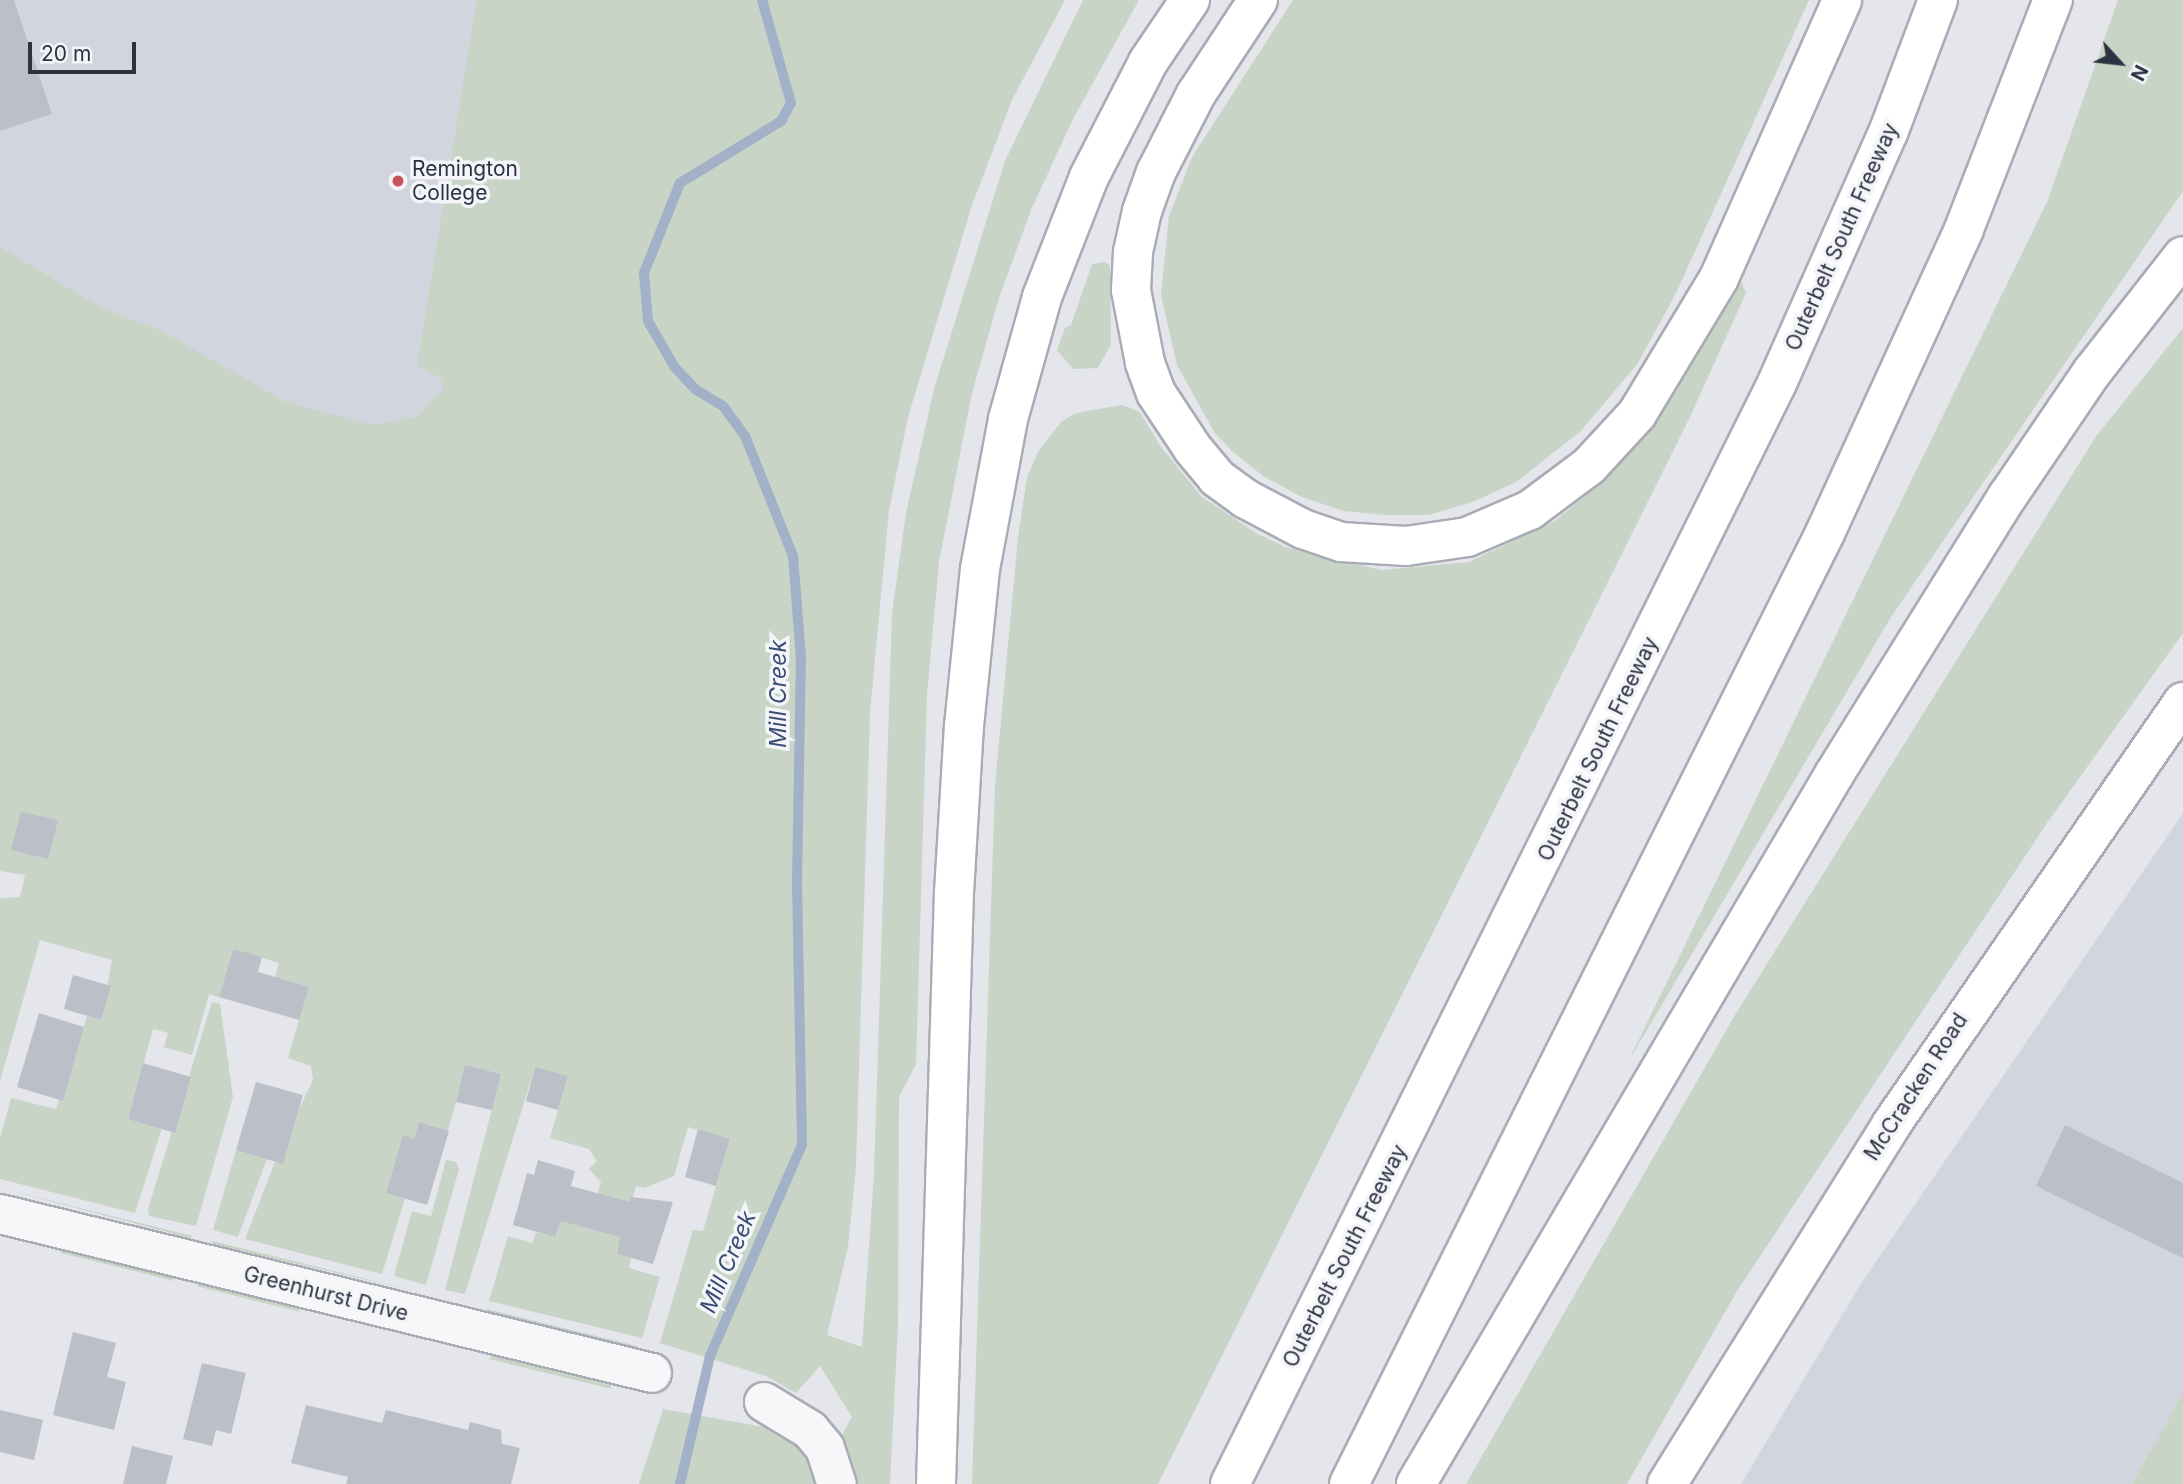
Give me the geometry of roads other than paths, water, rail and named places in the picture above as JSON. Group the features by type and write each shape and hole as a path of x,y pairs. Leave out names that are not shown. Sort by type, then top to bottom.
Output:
{"main road":[{"path":"936,1484 954,893 964,726 980,569 1008,419 1042,297 1089,177 1148,62 1190,0"},
{"path":"1258,0 1196,94 1156,172 1142,211 1133,252 1131,290 1145,363 1156,393 1193,449 1217,478 1246,499 1303,529 1341,542 1406,546 1467,537 1530,510 1589,466 1637,414 1718,278 1842,0"},
{"name":"Outerbelt South Freeway","path":"1230,1484 1777,383 1888,133 1938,0"},
{"path":"1349,1484 1825,533 1964,229 2053,0"},
{"path":"1416,1484 1836,773 2007,497 2092,372 2183,257"},
{"name":"McCracken Road","path":"1667,1484 1898,1113 2183,702"}],"street":[{"name":"Greenhurst Drive","path":"0,1214 652,1373"},
{"path":"764,1402 810,1430 825,1448 837,1484"}],"waterway":[{"name":"Mill Creek","path":"680,1484 710,1356 802,1144 797,882 801,658 793,556 745,436 723,406 696,390 674,366 648,321 644,273 680,183 781,121 791,103 762,0"}],"place":[{"name":"Remington College","path":"398,181"}]}
